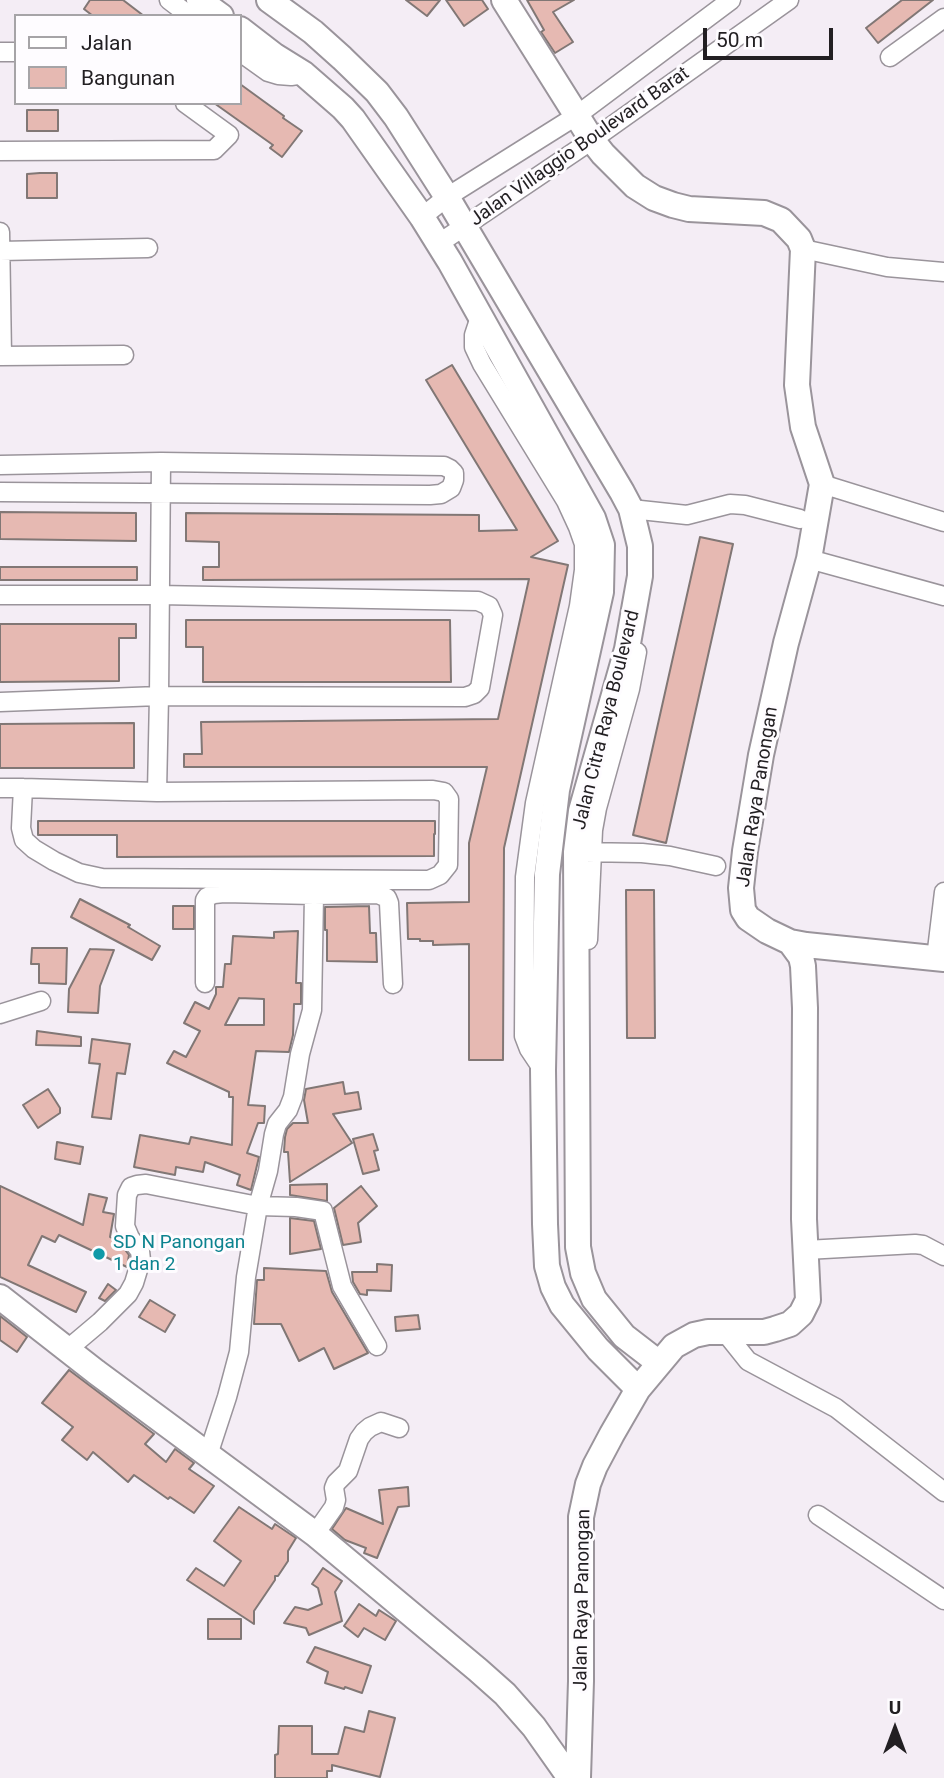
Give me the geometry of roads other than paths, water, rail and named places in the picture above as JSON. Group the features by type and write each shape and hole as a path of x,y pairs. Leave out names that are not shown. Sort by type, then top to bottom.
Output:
{"main road":[{"name":"Jalan Citra Raya Boulevard","path":"269,0 313,32 377,92 396,117 447,197 608,468 633,517 640,546 640,576 623,688 581,811 583,852 577,1023 578,1247 583,1273 594,1299 624,1336 659,1363"},
{"path":"504,0 592,140 635,186 654,198 690,209 764,213 781,220 799,239 803,249"},
{"name":"Jalan Citra Raya Boulevard","path":"242,31 326,91 353,119 422,217 480,317 524,414 573,498 593,518 602,545 593,570 601,592 573,672 550,775 552,822 536,878 535,984 543,1069 545,1224 547,1266 562,1305 598,1349 638,1390"},
{"name":"Jalan Raya Panongan","path":"579,1778 582,1681 581,1517 595,1466 638,1390 674,1346 694,1335 724,1331 764,1332 790,1324 801,1314 808,1300 804,1219 803,966 801,957 790,942 748,918 743,910 741,888 761,755 786,643 809,559 822,484 803,427 797,385 803,249"},
{"path":"790,942 940,959"},
{"path":"0,1297 96,1372 315,1534 478,1670 505,1694 534,1727 570,1778"},
{"path":"550,1751 579,1742"}],"street":[{"path":"169,0 204,11"},
{"name":"Jalan Villaggio Boulevard Barat","path":"422,217 447,197 576,116 731,0"},
{"name":"Jalan Villaggio Boulevard Barat","path":"438,244 592,140 789,0"},
{"path":"890,57 944,18"},
{"path":"242,53 268,72 291,76 304,74"},
{"path":"0,151 214,150 229,135 188,105"},
{"path":"0,232 1,356 124,355"},
{"path":"0,251 148,248"},
{"path":"803,249 887,267 944,272"},
{"path":"0,465 160,462 444,466 454,473 451,488 441,494 430,495 0,492"},
{"path":"157,792 160,462"},
{"path":"822,484 944,522"},
{"path":"633,517 687,515 730,504 745,505 800,519"},
{"path":"809,559 944,596"},
{"path":"0,595 478,601 489,606 493,615 480,688 465,697 159,696 0,702"},
{"path":"0,788 23,788 157,792 444,792 449,799 448,865 440,875 429,880 102,878 79,873 54,861 24,840 21,828 23,788"},
{"path":"583,852 670,856 716,866"},
{"path":"940,959 944,892"},
{"path":"205,984 205,901 214,894 224,893 378,894 387,898 393,984"},
{"path":"208,1455 239,1352 246,1277 258,1206 277,1124 288,1110 293,1097 312,1010 314,895"},
{"path":"0,1014 41,1001"},
{"path":"68,1349 128,1294 134,1283 141,1260 140,1251 125,1226 127,1195 131,1187 146,1184 258,1206 323,1211 342,1286 377,1346"},
{"path":"806,1250 915,1244 923,1245 944,1256"},
{"path":"724,1331 748,1361 836,1408 944,1492"},
{"path":"315,1534 334,1507 334,1488 348,1471 363,1432 381,1423 399,1428"},
{"path":"818,1515 944,1600"}],"place":[{"name":"SD N Panongan 1 dan 2","path":"99,1254"}]}
